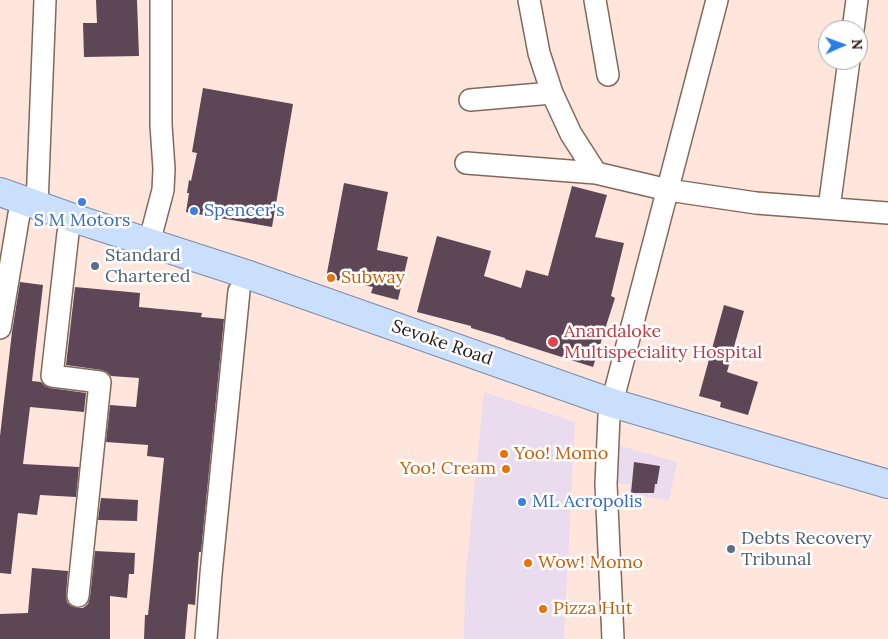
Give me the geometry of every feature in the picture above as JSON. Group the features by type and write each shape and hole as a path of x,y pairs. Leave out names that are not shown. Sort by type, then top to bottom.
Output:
{"main road":[{"name":"Sevoke Road","path":"0,192 19,209 68,233 145,257 241,282 610,410 888,496"},
{"name":"Sevoke Road","path":"19,209 149,243 241,282"},
{"name":"Sevoke Road","path":"610,410 888,484"}],"street":[{"path":"0,328 19,209 45,0"},
{"path":"149,243 163,190 164,169 161,125 162,0"},
{"path":"529,0 539,53 552,93 571,134 596,173"},
{"path":"595,0 608,75"},
{"path":"612,639 606,484 610,410 717,0"},
{"path":"854,20 857,0"},
{"path":"829,208 848,70"},
{"path":"470,100 552,93"},
{"path":"466,163 596,173 668,190 756,203 888,213"},
{"path":"68,233 52,376 100,382 78,596"},
{"path":"206,639 241,282"}],"shaded area":[{"name":"ML Acropolis","path":"484,392 575,422 564,639 464,639 465,582"},
{"path":"614,444 677,462 669,501 630,493 630,484 614,484"}],"building":[{"path":"96,0 137,0 139,56 84,57 83,23 97,23"},
{"path":"203,88 293,104 272,227 186,212 189,180 191,181 197,153 192,152"},
{"path":"344,183 388,192 377,250 408,257 398,300 371,293 373,287 326,278"},
{"path":"572,186 607,195 595,237 624,243 611,296 615,298 593,367 471,328 471,326 417,312 437,236 491,251 484,276 521,288 526,270 548,276"},
{"path":"20,282 43,285 32,381 41,382 50,388 86,393 84,412 30,407 23,464 79,467 76,497 40,495 37,515 18,513 11,574 0,573 0,436"},
{"path":"75,287 140,293 139,307 202,313 201,317 224,319 195,605 188,604 185,639 144,639 145,615 148,615 164,458 147,456 148,445 106,442 110,405 136,407 139,378 111,376 102,370 66,365"},
{"path":"724,305 744,311 727,372 758,382 748,415 720,407 721,402 699,396"},
{"path":"634,462 660,466 654,493 631,493"},
{"path":"101,498 138,500 137,521 98,520"},
{"path":"95,551 135,553 134,574 129,574 127,598 110,596 110,639 0,639 0,614 28,613 32,568 68,571 67,602 77,608 83,608 88,604"}],"place":[{"name":"S M Motors","path":"82,202"},
{"name":"Spencer's","path":"194,211"},
{"name":"Standard Chartered","path":"95,266"},
{"name":"Subway","path":"331,278"},
{"name":"Anandaloke Multispeciality Hospital","path":"553,342"},
{"name":"Yoo! Momo","path":"504,454"},
{"name":"Yoo! Cream","path":"506,469"},
{"name":"ML Acropolis","path":"522,502"},
{"name":"Debts Recovery Tribunal","path":"731,549"},
{"name":"Wow! Momo","path":"528,563"},
{"name":"Pizza Hut","path":"543,609"}]}
